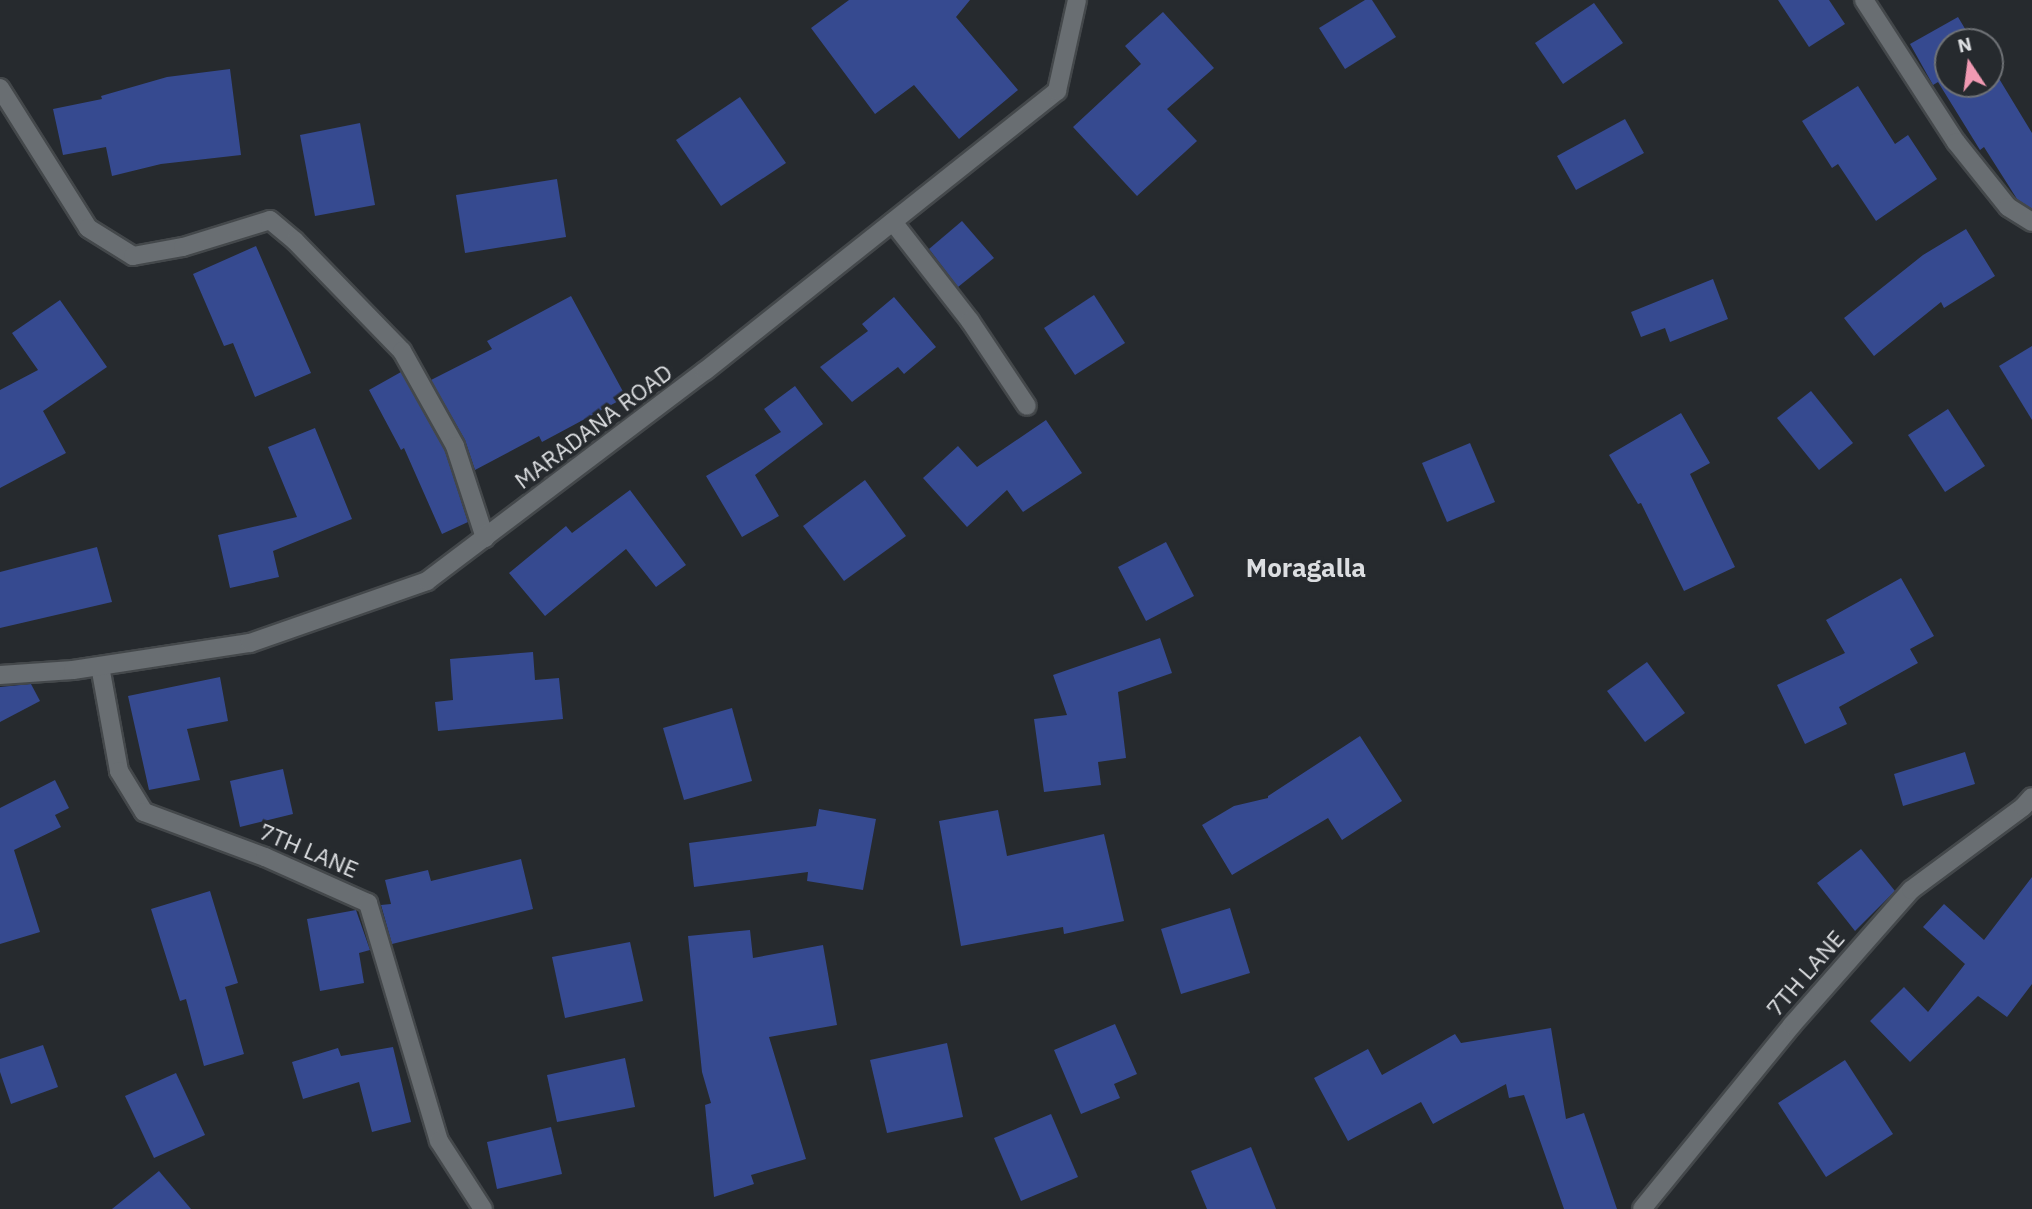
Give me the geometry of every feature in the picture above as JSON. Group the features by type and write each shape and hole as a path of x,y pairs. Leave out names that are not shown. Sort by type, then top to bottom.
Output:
{"street":[{"name":"MARADANA ROAD","path":"0,675 100,666 250,643 427,582 705,371 1057,91 1077,0"},
{"path":"1864,0 1956,142 2008,207 2032,222"},
{"path":"0,88 88,228 133,256 183,247 270,220 295,241 402,351 455,446 485,538"},
{"path":"893,222 970,321 1027,406"},
{"name":"7TH LANE","path":"100,666 119,771 144,812 265,857 368,903 439,1141 483,1209"},
{"name":"7TH LANE","path":"1642,1209 1792,1025 1911,890 2023,807 2032,797"}],"building":[{"path":"849,0 970,0 956,17 1018,90 959,139 914,85 875,114 811,28"},
{"path":"1365,0 1372,0 1396,37 1345,69 1319,28"},
{"path":"1778,0 1829,0 1845,24 1809,47"},
{"path":"1594,3 1623,43 1563,84 1535,43"},
{"path":"1163,12 1214,68 1167,109 1197,141 1137,196 1073,127 1141,64 1125,46"},
{"path":"1958,17 1965,28 1938,28"},
{"path":"1934,30 1933,85 1910,44"},
{"path":"230,69 241,155 161,164 112,176 106,147 63,155 53,109 102,99 101,96 167,77"},
{"path":"1858,86 1895,144 1908,135 1937,179 1876,221 1838,164 1832,168 1802,121"},
{"path":"2004,87 2032,133 2032,209 2017,199 1984,147 1980,150 1948,98 2004,98"},
{"path":"740,97 786,163 721,206 676,140"},
{"path":"1625,119 1644,153 1576,190 1557,156"},
{"path":"360,123 375,205 315,216 300,135"},
{"path":"557,179 566,237 465,253 456,195"},
{"path":"962,221 994,258 958,287 929,249"},
{"path":"1966,229 1995,276 1944,308 1941,302 1874,356 1844,318 1923,255"},
{"path":"256,246 311,373 255,397 233,343 224,346 193,274"},
{"path":"1713,279 1728,319 1670,342 1665,328 1641,337 1631,312"},
{"path":"1094,295 1125,343 1075,375 1044,328"},
{"path":"571,296 626,397 542,442 539,436 475,470 465,440 431,380 492,349 487,341"},
{"path":"894,297 936,347 904,374 898,367 852,402 820,367 868,331 862,324"},
{"path":"60,300 107,367 43,411 66,453 0,488 0,390 38,370 12,333"},
{"path":"2032,346 2032,420 1999,366"},
{"path":"401,372 445,451 468,522 442,534 404,448 401,450 369,390"},
{"path":"795,386 823,424 755,475 779,516 742,537 706,476 781,432 764,409"},
{"path":"1811,391 1853,443 1819,470 1777,418"},
{"path":"1948,409 1985,466 1945,492 1908,435"},
{"path":"1681,413 1710,463 1690,474 1735,567 1684,591 1641,503 1638,504 1609,455"},
{"path":"1046,420 1082,473 1023,512 1007,490 967,527 923,478 958,446 977,467"},
{"path":"315,428 352,519 273,551 279,577 230,588 218,535 297,517 268,447"},
{"path":"1470,443 1495,502 1447,522 1422,463"},
{"path":"865,480 906,536 844,581 803,526"},
{"path":"630,490 686,565 656,587 626,549 545,616 509,573 566,526 572,533"},
{"path":"1166,542 1194,596 1146,621 1118,567"},
{"path":"97,547 112,602 0,628 0,572"},
{"path":"1901,578 1934,636 1910,649 1918,663 1839,707 1847,724 1805,744 1777,685 1845,653 1826,620"},
{"path":"1160,638 1172,673 1118,692 1126,758 1098,762 1101,785 1044,792 1034,719 1067,715 1053,675"},
{"path":"533,652 535,680 559,678 563,719 438,731 435,702 453,700 450,659"},
{"path":"1647,662 1685,713 1645,742 1607,691"},
{"path":"220,677 228,721 187,729 200,780 149,790 128,696"},
{"path":"31,684 40,701 0,722 0,687"},
{"path":"732,708 752,781 684,800 663,728"},
{"path":"1360,736 1402,801 1342,840 1328,818 1232,875 1202,825 1234,806 1268,798"},
{"path":"1965,752 1975,784 1903,806 1894,774"},
{"path":"283,769 293,814 240,827 230,781"},
{"path":"55,780 69,808 55,815 61,827 14,850 40,932 0,944 0,808"},
{"path":"819,809 876,819 863,890 807,881 808,872 694,887 689,843 816,826"},
{"path":"998,810 1007,856 1104,834 1124,921 1064,934 1063,927 961,946 939,821"},
{"path":"1861,849 1895,891 1855,931 1817,883"},
{"path":"521,859 533,909 392,944 381,905 391,904 385,880 428,870 431,881"},
{"path":"2032,877 2032,984 2007,1017 1978,996 1910,1062 1870,1021 1904,987 1928,1012 1965,964 1923,927 1944,904 1984,940"},
{"path":"210,891 238,983 225,987 244,1054 204,1066 186,999 180,1001 151,909"},
{"path":"1230,908 1250,973 1181,994 1161,929"},
{"path":"356,910 370,950 359,953 364,983 320,991 307,919"},
{"path":"750,930 753,958 823,945 837,1025 769,1037 806,1159 751,1175 754,1184 714,1197 705,1105 711,1103 702,1072 688,936"},
{"path":"630,942 643,1001 565,1018 552,957"},
{"path":"1115,1024 1137,1074 1114,1084 1120,1098 1081,1114 1054,1050"},
{"path":"1551,1028 1566,1119 1584,1113 1617,1209 1564,1209 1524,1095 1509,1098 1506,1084 1433,1124 1421,1102 1348,1141 1314,1078 1368,1049 1382,1075 1455,1034 1461,1043"},
{"path":"947,1043 963,1117 887,1133 870,1060"},
{"path":"43,1045 58,1087 11,1104 0,1072 0,1059"},
{"path":"393,1047 411,1122 372,1132 359,1082 303,1099 292,1062 338,1048 341,1056"},
{"path":"625,1058 635,1107 557,1122 547,1075"},
{"path":"1845,1060 1893,1134 1826,1177 1778,1103"},
{"path":"176,1073 205,1135 154,1158 125,1096"},
{"path":"1051,1114 1078,1177 1021,1201 994,1138"},
{"path":"551,1127 562,1174 497,1189 487,1142"},
{"path":"1251,1147 1276,1209 1207,1209 1191,1171"},
{"path":"159,1171 191,1209 112,1209"}],"district":[{"name":"Moragalla","path":"1306,568"}]}
